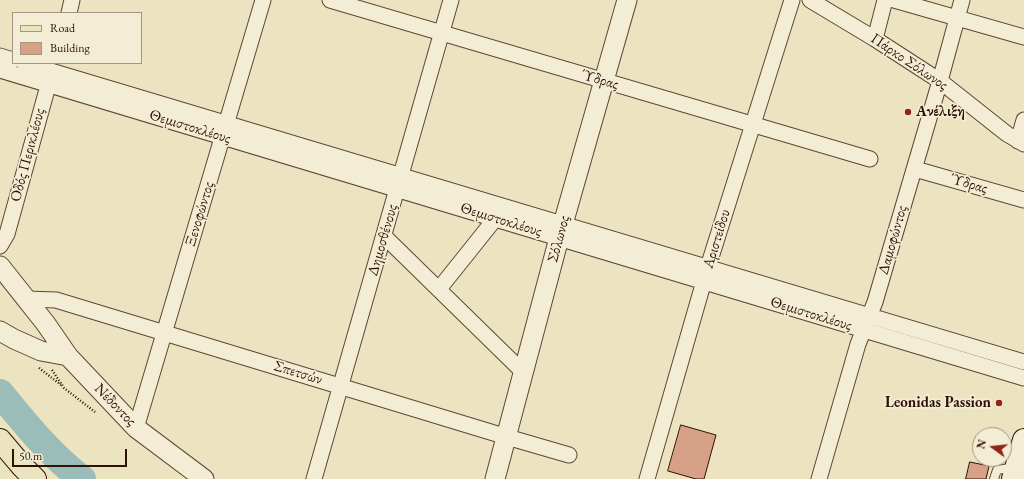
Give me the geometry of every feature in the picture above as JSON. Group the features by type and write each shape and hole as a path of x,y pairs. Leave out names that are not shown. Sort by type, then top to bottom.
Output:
{"main road":[{"path":"0,440 35,479"},
{"path":"1014,473 1024,440"}],"street":[{"path":"69,12 72,0"},
{"name":"Ξενοφώντος","path":"136,428 263,0"},
{"name":"Ύδρας","path":"330,0 366,5 442,33 870,159"},
{"name":"Δημοσθένους","path":"314,479 451,0"},
{"name":"Σόλωνος","path":"496,479 561,231 627,0"},
{"name":"Αριστείδου","path":"647,479 706,274 792,0"},
{"name":"Πάρκο Σόλωνος","path":"810,0 875,39 940,81 1007,134 1021,142"},
{"path":"875,39 885,0"},
{"path":"894,0 1024,37"},
{"name":"Δαμοφώντος","path":"819,479 858,344 875,302 940,81 962,0"},
{"path":"0,56 12,60"},
{"name":"Θεμιστοκλέους","path":"27,64 224,130 561,231 706,274 870,316 1024,362"},
{"name":"Θεμιστοκλέους","path":"0,70 52,73"},
{"name":"Οδός Περικλέους","path":"0,246 7,234 52,73"},
{"path":"1021,142 1024,120"},
{"name":"Ύδρας","path":"914,169 1024,200"},
{"name":"Θεμιστοκλέους","path":"399,182 495,219 561,231"},
{"path":"439,289 495,219"},
{"path":"384,236 523,372"},
{"name":"Νέδοντος","path":"0,266 46,324 68,356 136,428 204,479"},
{"name":"Θεμιστοκλέους","path":"706,274 864,330 1024,378"},
{"name":"Σπετσών","path":"25,299 56,300 569,455"},
{"path":"0,331 41,351 68,356"}],"lane":[{"path":"994,479 997,470 1014,473"}],"building":[{"path":"681,425 716,435 704,479 696,479 668,471"},
{"path":"970,462 972,462 972,467 989,467 986,479 966,479"}],"waterway":[{"path":"0,393 28,427 59,460 82,479"}],"place":[{"name":"Ανέλιξη","path":"908,112"},
{"name":"Leonidas Passion","path":"999,403"}]}
